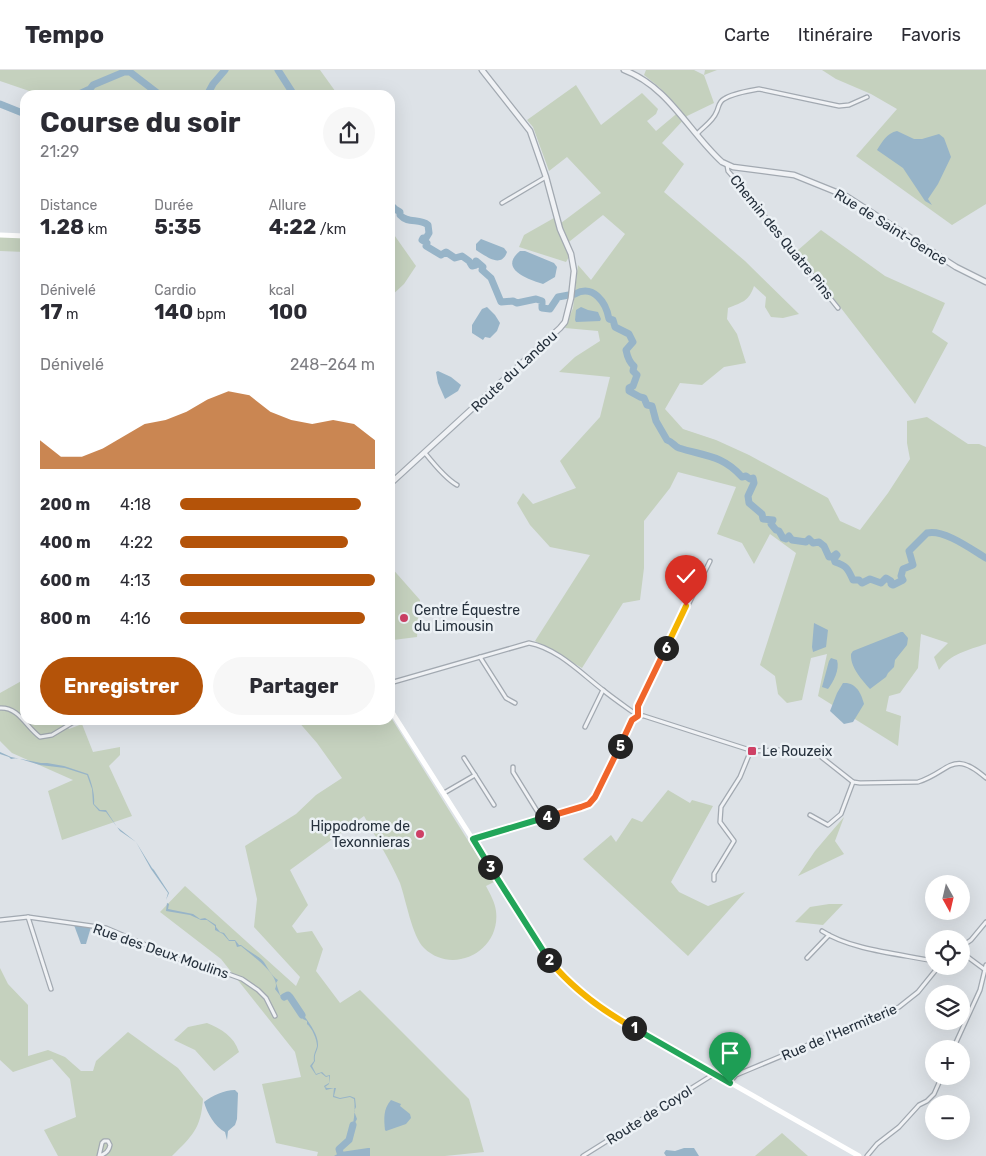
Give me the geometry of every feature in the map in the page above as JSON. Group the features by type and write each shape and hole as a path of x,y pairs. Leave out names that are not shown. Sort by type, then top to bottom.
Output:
{"main road":[{"path":"0,235 20,236"},
{"path":"395,717 510,901 548,958 575,989 611,1015 859,1156"}],"street":[{"name":"Route du Landou","path":"395,480 560,328 565,322 572,298 574,280 571,254 560,229 546,177 528,126 482,70"},
{"path":"624,70 644,79 655,88 670,102 716,157 727,165"},
{"path":"697,134 713,118 719,103 724,99 748,91 759,89 839,106 849,105 868,97"},
{"name":"Rue de Saint-Gence","path":"727,165 794,175 846,196 956,267 986,282"},
{"name":"Chemin des Quatre Pins","path":"727,165 728,171 838,308"},
{"path":"502,203 546,177"},
{"path":"425,453 449,481 457,486"},
{"path":"638,716 638,706 710,561"},
{"path":"395,682 529,643 538,644 574,666 638,716"},
{"path":"480,657 506,698 515,703"},
{"path":"585,727 603,690"},
{"path":"0,708 14,710 20,717"},
{"path":"473,839 589,804 595,797 632,720 638,716 644,716 751,750 805,750 815,752 853,782 860,784 918,782 926,780 951,763 958,762 967,764 986,778"},
{"path":"27,725 40,736 52,735 69,725"},
{"path":"714,880 714,874 734,841 720,822 720,807 740,777 751,750"},
{"path":"464,758 494,804"},
{"path":"513,767 513,772 542,818"},
{"path":"444,793 474,775"},
{"path":"810,815 828,825 841,814 853,782"},
{"path":"28,917 51,989"},
{"name":"Rue des Deux Moulins","path":"0,920 28,917 106,928 181,960 206,966 242,979 266,998 275,1016"},
{"path":"970,940 986,922"},
{"path":"822,931 867,947 925,959"},
{"path":"807,958 829,935"},
{"path":"957,1040 980,990 985,967 970,958"},
{"name":"Rue de l'Hermiterie","path":"730,1083 736,1075 899,1007 918,992 932,975"},
{"name":"Route de Coyol","path":"583,1156 714,1074"},
{"path":"867,1156 877,1144 899,1128 919,1105 927,1101 934,1094 938,1085"},
{"path":"108,1141 110,1145 109,1150 99,1156 102,1143 108,1141"}],"green space":[{"path":"0,70 320,70 334,90 26,90 0,81"},
{"path":"646,70 694,70 704,75 714,103 687,116 662,143 684,164 664,192 745,261 799,314 783,318 771,317 765,307 766,297 754,286 750,295 745,300 728,308 727,319 737,334 746,363 724,367 702,385 680,383 665,409 683,429 716,440 749,455 828,498 840,521 860,530 888,493 910,459 907,443 907,421 927,417 968,444 979,444 986,447 986,644 954,656 939,670 934,657 948,643 921,634 918,668 900,693 889,696 886,711 901,716 898,746 818,696 827,654 811,658 802,700 787,703 778,694 775,676 760,665 796,553 770,534 754,564 742,543 717,534 736,487 678,472 670,488 644,521 644,568 640,600 623,603 582,668 535,641 590,555 550,547 530,525 517,503 523,493 533,504 576,488 560,461 600,417 610,377 559,372 575,357 600,341 598,331 565,328 573,308 578,265 591,280 625,234 603,215 565,245 569,257 566,262 519,247 524,235 554,218 557,226 601,193 567,157 549,171 533,127 527,120 576,85 601,125 642,93 658,109 656,114 647,121 656,131 681,110 659,87 644,75"},
{"path":"705,70 717,70 704,75"},
{"path":"822,70 986,70 986,204 952,225 856,156 897,109 871,94 836,79"},
{"path":"821,230 885,276 945,303 932,332 948,343 915,404 797,251"},
{"path":"0,236 20,237 20,252 0,251"},
{"path":"395,236 416,266 404,284 395,292"},
{"name":"Centre Équestre du Limousin","path":"395,572 420,600 417,637 395,640"},
{"path":"20,682 20,725 66,725 69,729 82,725 93,752 120,747 120,755 109,766 132,816 62,840 48,791 73,780 12,753 0,741 0,693"},
{"path":"395,724 494,882 486,886 496,911 496,925 491,938 483,948 473,955 461,959 448,960 436,956 424,948 420,942 413,927 400,883 364,816 290,870 308,905 292,926 297,933 312,931 323,949 316,971 340,1003 360,990 469,1099 484,1152 445,1156 317,1156 318,1152 276,1143 262,1084 301,1077 295,1052 221,959 160,912 185,886 296,986 300,977 254,927 257,899 245,846 296,814 316,795 342,778 301,725"},
{"path":"668,790 690,803 692,800 713,806 671,882 679,892 708,906 745,892 688,956 583,859 611,835 616,842 632,818 642,822"},
{"path":"844,817 835,841 844,854 798,876 815,851"},
{"path":"843,904 823,925 795,922 810,907"},
{"path":"0,968 8,984 28,1005 28,1056 48,1050 65,1057 81,1071 93,1071 96,1061 128,1032 178,1068 203,1099 198,1125 185,1143 172,1156 58,1156 44,1130 76,1117 70,1079 52,1059 13,1072 0,1060"},
{"path":"207,1023 230,1037 239,1052 214,1071 195,1050 174,1040 188,1027"},
{"path":"782,1133 808,1156 755,1156"}],"water":[{"path":"897,131 914,139 922,139 939,134 944,138 951,157 938,184 928,199 932,205 925,201 903,168 877,150 888,136"},
{"path":"481,239 504,248 507,252 504,257 501,260 493,260 476,250 476,244"},
{"path":"520,251 525,251 554,263 557,267 555,277 543,284 523,276 514,268 512,263 514,257"},
{"path":"487,307 500,323 497,331 490,338 485,337 483,340 472,333 472,325 482,309"},
{"path":"581,307 598,312 600,321 576,322 576,310"},
{"path":"438,371 451,377 461,385 458,391 445,399 438,383 436,372"},
{"path":"814,623 828,630 826,647 813,652 812,647"},
{"path":"901,632 908,638 907,645 895,660 894,667 886,677 870,689 854,668 851,654 853,651"},
{"path":"831,658 837,660 838,668 828,689 822,687"},
{"path":"843,683 855,686 864,704 853,722 844,724 830,711"},
{"path":"0,752 16,758 11,759 0,754"},
{"path":"19,759 64,766 88,774 93,789 94,804 100,810 106,810 117,826 106,812 99,811 93,804 92,789 87,775 65,768 40,765"},
{"path":"136,842 169,893 166,900 168,893 151,869"},
{"path":"167,903 169,904 168,909 193,914 200,919 205,918 216,925 220,932 224,933 229,940 235,940 239,945 241,945 263,961 269,971 241,946 237,947 235,941 229,941 223,934 215,930 215,926 207,920 201,920 190,915 166,911"},
{"path":"74,925 91,927 86,944 81,944"},
{"path":"272,975 278,980 276,983 280,995 284,997 288,993 290,997 282,998 275,989 276,984"},
{"path":"298,1007 314,1031 318,1041 315,1061 312,1066 316,1074 322,1072 326,1076 330,1075 329,1084 325,1087 334,1088 326,1090 324,1086 329,1083 329,1076 326,1077 321,1073 316,1075 310,1066 314,1061 314,1056 317,1043"},
{"path":"334,1088 336,1088 334,1096 340,1098 350,1096 355,1098 355,1110 354,1099 350,1097 340,1099 333,1097"},
{"path":"235,1090 238,1093 237,1119 235,1125 228,1131 227,1140 225,1132 212,1119 204,1102 218,1094"},
{"path":"391,1100 401,1104 400,1106 410,1114 411,1118 406,1124 386,1131 385,1114"},
{"path":"354,1112 357,1119 352,1129 353,1122"},
{"path":"350,1133 350,1139 341,1150 337,1149 345,1142"},
{"path":"370,1148 370,1156 334,1156 341,1152"},
{"path":"684,1148 694,1148 699,1156 666,1156 664,1153 666,1150 675,1151"}],"waterway":[{"path":"210,90 225,70"},
{"path":"278,70 291,90"},
{"path":"88,90 93,85 124,72 130,72 153,90"},
{"path":"0,104 20,112"},
{"path":"395,209 400,212 403,218 428,225 429,233 422,240 427,243 426,246 441,255 446,252 455,258 462,256 472,266 476,265 476,261 483,267 482,270 491,278 501,302 513,301 517,303 536,299 542,301 542,308 550,309 558,297 569,295"},
{"path":"575,294 587,291 598,296 605,307 609,319 613,320 615,327 629,334 633,342 626,350 634,366 633,371 637,375 629,391 644,398 647,405 652,406 656,421 667,440 679,448 720,460 728,464 742,477 753,478 754,483 748,496 749,503 762,514 763,519 773,520 771,524 779,531 783,538 786,539 789,536 792,540 806,542 809,539 813,543 819,542 824,546 829,557 837,555 834,559 835,562 847,568 853,580 859,580 862,583 870,579 881,583 886,578 893,585 903,580 901,576 903,569 913,565 909,551 927,533 941,534 949,537 986,558"},
{"path":"284,997 288,995 302,1015"},
{"path":"341,1156 339,1149 349,1140 353,1125"}],"place":[{"name":"Centre Équestre du Limousin","path":"404,618"},
{"name":"Le Rouzeix","path":"752,751"},
{"name":"Hippodrome de Texonnieras","path":"420,834"}],"route":[{"path":"686,606 638,706 638,716 632,720 595,797 589,804 473,839 510,901 548,958 575,989 611,1015 730,1083"}]}
